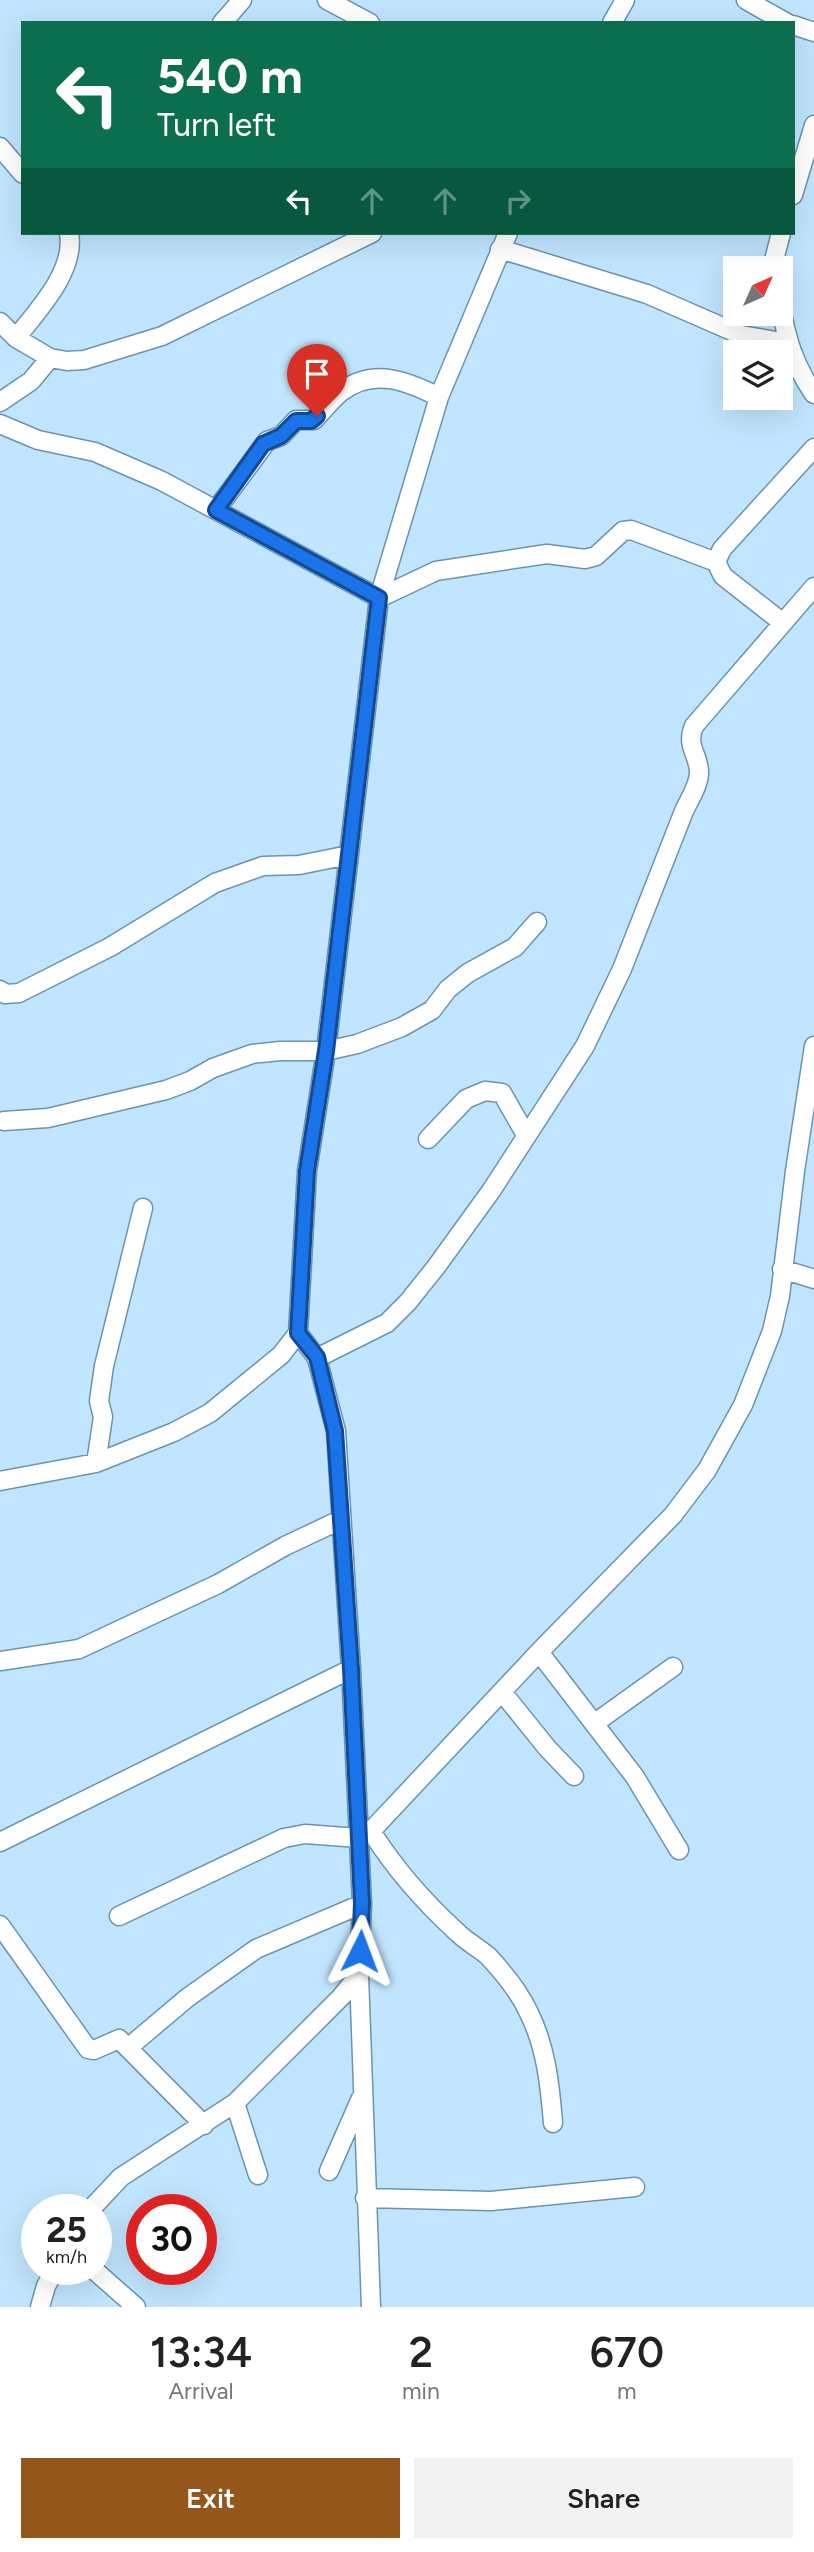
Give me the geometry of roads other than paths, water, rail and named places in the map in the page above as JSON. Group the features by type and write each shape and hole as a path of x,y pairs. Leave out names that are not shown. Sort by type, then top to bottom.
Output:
{"street":[{"path":"224,21 242,0"},
{"path":"327,0 366,21"},
{"path":"613,21 625,0"},
{"path":"746,0 783,21"},
{"path":"795,26 814,32"},
{"path":"795,188 814,125"},
{"path":"0,147 21,172"},
{"path":"16,338 54,290 71,244 69,235"},
{"path":"0,322 16,338 50,358 85,360 162,336 368,235"},
{"path":"776,256 781,235"},
{"path":"0,1481 96,1463 174,1433 210,1413 281,1355 298,1333 307,1171 326,1051 366,690 379,598 439,397 504,241 647,293 741,335 770,340"},
{"path":"793,355 814,394"},
{"path":"0,402 31,381 50,358"},
{"path":"216,510 263,444 281,436 296,421 314,420 343,390 376,377 413,384 439,397"},
{"path":"0,424 38,440 95,452 162,481 379,598"},
{"path":"716,562 722,549 814,448"},
{"path":"379,598 436,572 547,554 585,559 596,556 623,531 631,530 716,562 723,576 783,623"},
{"path":"317,1357 387,1322 408,1302 491,1191 586,1046 621,969 695,788 699,773 690,737 694,726 814,587"},
{"path":"0,990 5,994 19,993 110,947 215,883 262,866 299,865 349,855"},
{"path":"4,1121 48,1118 166,1090 213,1068 251,1055 280,1051 326,1051 357,1044 402,1027 432,1010 448,989 468,973 515,947 537,922"},
{"path":"365,1835 673,1515 707,1470 743,1405 772,1331 780,1296 814,1046"},
{"path":"428,1139 466,1100 485,1091 502,1093 526,1135"},
{"path":"96,1463 103,1417 99,1401 104,1366 143,1208"},
{"path":"782,1269 814,1279"},
{"path":"298,1333 317,1357 335,1431 365,1835 359,1975 371,2307"},
{"path":"0,1661 79,1648 218,1584 285,1546 340,1520"},
{"path":"539,1652 635,1777 679,1850"},
{"path":"595,1723 673,1667"},
{"path":"0,1842 351,1669"},
{"path":"502,1692 524,1721 574,1776"},
{"path":"119,1916 284,1838 305,1834 365,1835 460,1935 488,1956 512,1985 529,2013 548,2072 553,2123"},
{"path":"129,2047 187,1998 257,1949 362,1903"},
{"path":"0,1925 88,2049 94,2050 119,2039 204,2125"},
{"path":"105,2194 121,2177 155,2153 204,2125 235,2103 332,2006 359,1975"},
{"path":"329,2171 364,2092"},
{"path":"235,2103 258,2175"},
{"path":"365,2198 491,2202 635,2188"},
{"path":"40,2307 47,2285"},
{"path":"111,2285 136,2307"},
{"path":"361,2307 370,2286"}]}
